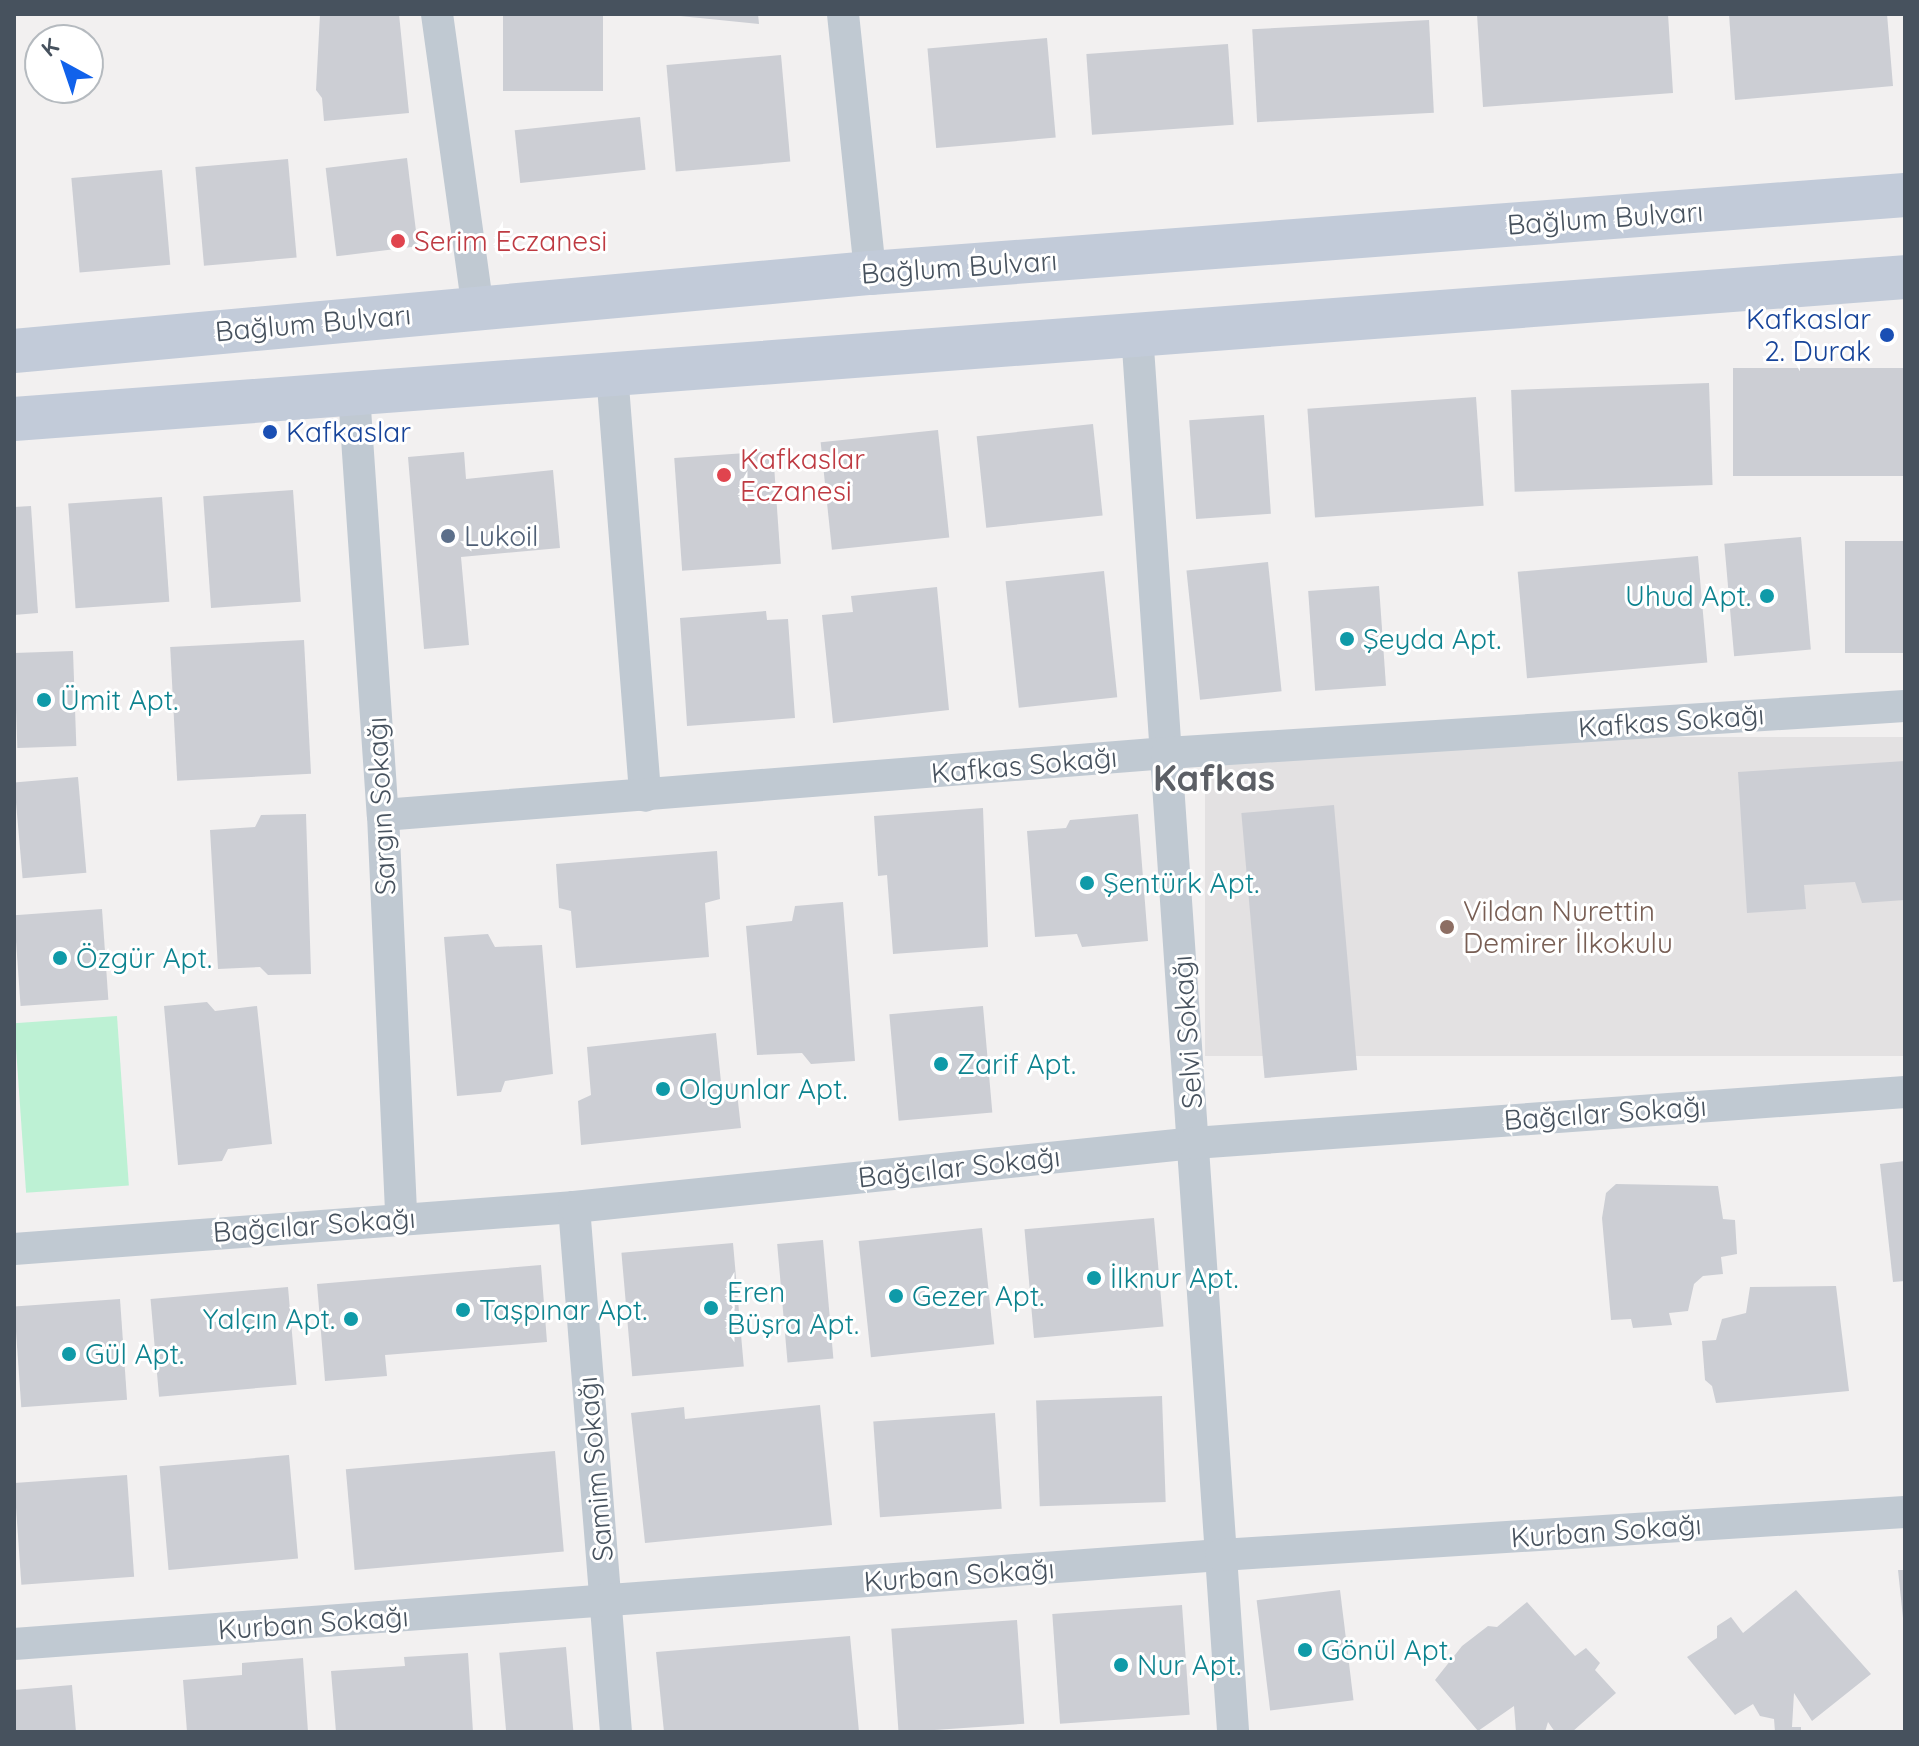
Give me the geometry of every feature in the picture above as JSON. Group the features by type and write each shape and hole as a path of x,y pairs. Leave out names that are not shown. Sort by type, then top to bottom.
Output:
{"main road":[{"name":"Bağlum Bulvarı","path":"14,351 870,273 1905,195"},
{"path":"14,419 1905,277"}],"street":[{"path":"437,14 478,308"},
{"path":"843,14 870,273"},
{"name":"Selvi Sokağı","path":"1137,333 1233,1732"},
{"path":"612,373 645,796"},
{"name":"Sargın Sokağı","path":"354,394 383,815 401,1218"},
{"name":"Kafkas Sokağı","path":"383,815 1167,753 1905,706"},
{"name":"Bağcılar Sokağı","path":"14,1249 574,1207 1194,1143 1905,1092"},
{"name":"Samim Sokağı","path":"574,1207 616,1732"},
{"name":"Kurban Sokağı","path":"14,1644 1221,1555 1905,1512"}],"shaded area":[{"path":"1205,737 1905,737 1905,1056 1205,1056"}],"green space":[{"path":"117,1016 129,1186 26,1193 14,1023"}],"building":[{"path":"320,14 399,14 409,113 324,121 322,98 316,90"},
{"path":"503,14 603,14 603,91 503,91"},
{"path":"758,14 759,24 680,16"},
{"path":"1477,14 1668,14 1673,93 1483,107"},
{"path":"1729,14 1887,14 1893,86 1735,100"},
{"path":"1429,20 1434,113 1257,122 1252,29"},
{"path":"1047,38 1056,138 936,148 927,48"},
{"path":"1228,44 1234,125 1092,135 1086,54"},
{"path":"781,55 790,162 676,172 666,65"},
{"path":"640,117 646,170 520,183 515,130"},
{"path":"407,158 418,246 336,256 326,168"},
{"path":"288,159 297,258 204,266 195,167"},
{"path":"162,170 170,265 80,273 71,178"},
{"path":"1733,368 1905,368 1905,476 1733,476"},
{"path":"1709,383 1713,485 1515,492 1511,390"},
{"path":"1476,397 1484,506 1315,518 1307,409"},
{"path":"1264,415 1271,514 1196,519 1189,420"},
{"path":"1093,424 1103,515 986,528 977,436"},
{"path":"938,430 949,537 832,550 821,442"},
{"path":"773,451 781,564 682,571 674,458"},
{"path":"464,452 466,479 553,470 560,548 461,557 469,645 424,649 408,457"},
{"path":"293,490 301,602 211,608 203,496"},
{"path":"162,497 169,602 76,608 68,504"},
{"path":"31,506 38,613 14,615 14,507"},
{"name":"Uhud Apt.","path":"1801,537 1811,650 1734,656 1724,544"},
{"path":"1845,541 1905,541 1905,653 1845,653"},
{"path":"1698,556 1707,663 1527,678 1518,572"},
{"path":"1268,562 1282,691 1200,700 1186,571"},
{"path":"1104,571 1117,697 1019,708 1006,581"},
{"name":"Şeyda Apt.","path":"1379,586 1386,686 1315,691 1308,591"},
{"path":"937,587 949,710 833,723 822,615 853,612 851,596"},
{"path":"766,611 767,620 788,619 795,718 687,726 680,618"},
{"path":"304,640 311,774 177,781 170,647"},
{"name":"Ümit Apt.","path":"73,651 76,746 17,748 14,653"},
{"path":"1905,761 1905,900 1862,903 1855,882 1804,885 1806,909 1747,913 1738,772"},
{"path":"78,777 86,873 23,878 14,783"},
{"path":"1334,805 1357,1070 1265,1078 1241,813"},
{"path":"983,808 988,947 893,954 887,875 878,876 874,816"},
{"path":"306,814 311,974 268,975 260,967 218,969 210,830 255,827 261,815"},
{"name":"Şentürk Apt.","path":"1138,814 1148,941 1082,947 1077,934 1035,937 1027,831 1066,828 1070,820"},
{"path":"717,851 720,899 705,903 709,957 576,968 571,911 559,908 556,864"},
{"path":"843,902 855,1061 811,1064 802,1053 757,1055 746,926 792,921 795,906"},
{"name":"Özgür Apt.","path":"102,909 108,1000 21,1006 14,915"},
{"path":"488,934 495,947 542,945 553,1074 505,1081 501,1092 457,1096 444,937"},
{"path":"207,1002 215,1011 257,1006 272,1144 228,1149 222,1161 178,1165 164,1006"},
{"name":"Zarif Apt.","path":"983,1006 992,1113 899,1121 889,1014"},
{"name":"Olgunlar Apt.","path":"716,1033 721,1082 736,1084 741,1128 581,1145 578,1101 591,1095 587,1047"},
{"path":"1905,1161 1905,1281 1893,1282 1880,1164"},
{"path":"1616,1184 1718,1186 1723,1219 1735,1220 1737,1254 1721,1257 1723,1274 1703,1276 1694,1284 1688,1311 1669,1313 1672,1325 1633,1328 1631,1319 1611,1320 1602,1218 1606,1193"},
{"name":"İlknur Apt.","path":"1154,1218 1163,1327 1034,1338 1024,1229"},
{"path":"982,1228 994,1344 871,1357 859,1241"},
{"path":"823,1240 833,1359 788,1363 777,1244"},
{"path":"733,1243 744,1367 632,1376 621,1253"},
{"name":"Taşpınar Apt.","path":"541,1265 547,1342 385,1355 387,1376 325,1381 317,1284"},
{"path":"1836,1286 1849,1391 1716,1403 1712,1386 1705,1380 1702,1341 1716,1340 1722,1319 1746,1313 1750,1287"},
{"path":"288,1287 297,1385 159,1397 151,1299"},
{"name":"Gül Apt.","path":"120,1299 127,1400 21,1407 14,1306"},
{"path":"1162,1396 1166,1502 1040,1506 1036,1400"},
{"path":"820,1405 832,1525 645,1543 631,1413 684,1407 685,1419"},
{"path":"995,1413 1002,1509 880,1517 873,1422"},
{"path":"555,1451 564,1552 355,1570 346,1469"},
{"path":"289,1455 298,1559 169,1570 159,1466"},
{"path":"127,1475 134,1577 21,1585 14,1483"},
{"path":"1898,1570 1905,1570 1905,1618 1903,1618"},
{"name":"Gönül Apt.","path":"1340,1590 1354,1700 1270,1710 1257,1600"},
{"path":"1796,1590 1871,1674 1812,1721 1794,1693 1792,1727 1801,1727 1801,1732 1775,1732 1774,1719 1760,1716 1753,1704 1735,1715 1687,1657 1717,1638 1717,1626 1731,1617 1743,1633"},
{"path":"1527,1602 1575,1656 1586,1648 1600,1663 1595,1670 1616,1693 1572,1732 1555,1732 1548,1722 1545,1732 1516,1732 1514,1706 1478,1731 1435,1680 1462,1646 1488,1626 1497,1627"},
{"name":"Nur Apt.","path":"1182,1605 1190,1715 1060,1724 1052,1614"},
{"path":"1017,1620 1024,1724 899,1732 891,1629"},
{"path":"850,1636 859,1732 664,1732 656,1652"},
{"path":"566,1647 573,1732 506,1732 499,1653"},
{"path":"468,1653 473,1732 336,1732 331,1671 405,1666 404,1657"},
{"path":"303,1658 308,1732 187,1732 183,1680 242,1675 242,1663"},
{"path":"72,1685 76,1732 15,1732 14,1690"}],"place":[{"name":"Serim Eczanesi","path":"398,241"},
{"name":"Kafkaslar 2. Durak","path":"1887,335"},
{"name":"Kafkaslar","path":"270,432"},
{"name":"Kafkaslar Eczanesi","path":"724,475"},
{"name":"Lukoil","path":"448,536"},
{"name":"Uhud Apt.","path":"1767,596"},
{"name":"Şeyda Apt.","path":"1347,639"},
{"name":"Ümit Apt.","path":"44,700"},
{"name":"Şentürk Apt.","path":"1087,883"},
{"name":"Vildan Nurettin Demirer İlkokulu","path":"1447,927"},
{"name":"Özgür Apt.","path":"60,958"},
{"name":"Zarif Apt.","path":"941,1064"},
{"name":"Olgunlar Apt.","path":"663,1089"},
{"name":"İlknur Apt.","path":"1094,1278"},
{"name":"Gezer Apt.","path":"896,1296"},
{"name":"Eren Büşra Apt.","path":"711,1308"},
{"name":"Taşpınar Apt.","path":"463,1310"},
{"name":"Yalçın Apt.","path":"351,1319"},
{"name":"Gül Apt.","path":"69,1354"},
{"name":"Gönül Apt.","path":"1305,1650"},
{"name":"Nur Apt.","path":"1121,1665"}],"district":[{"name":"Kafkas","path":"1214,778"}]}
